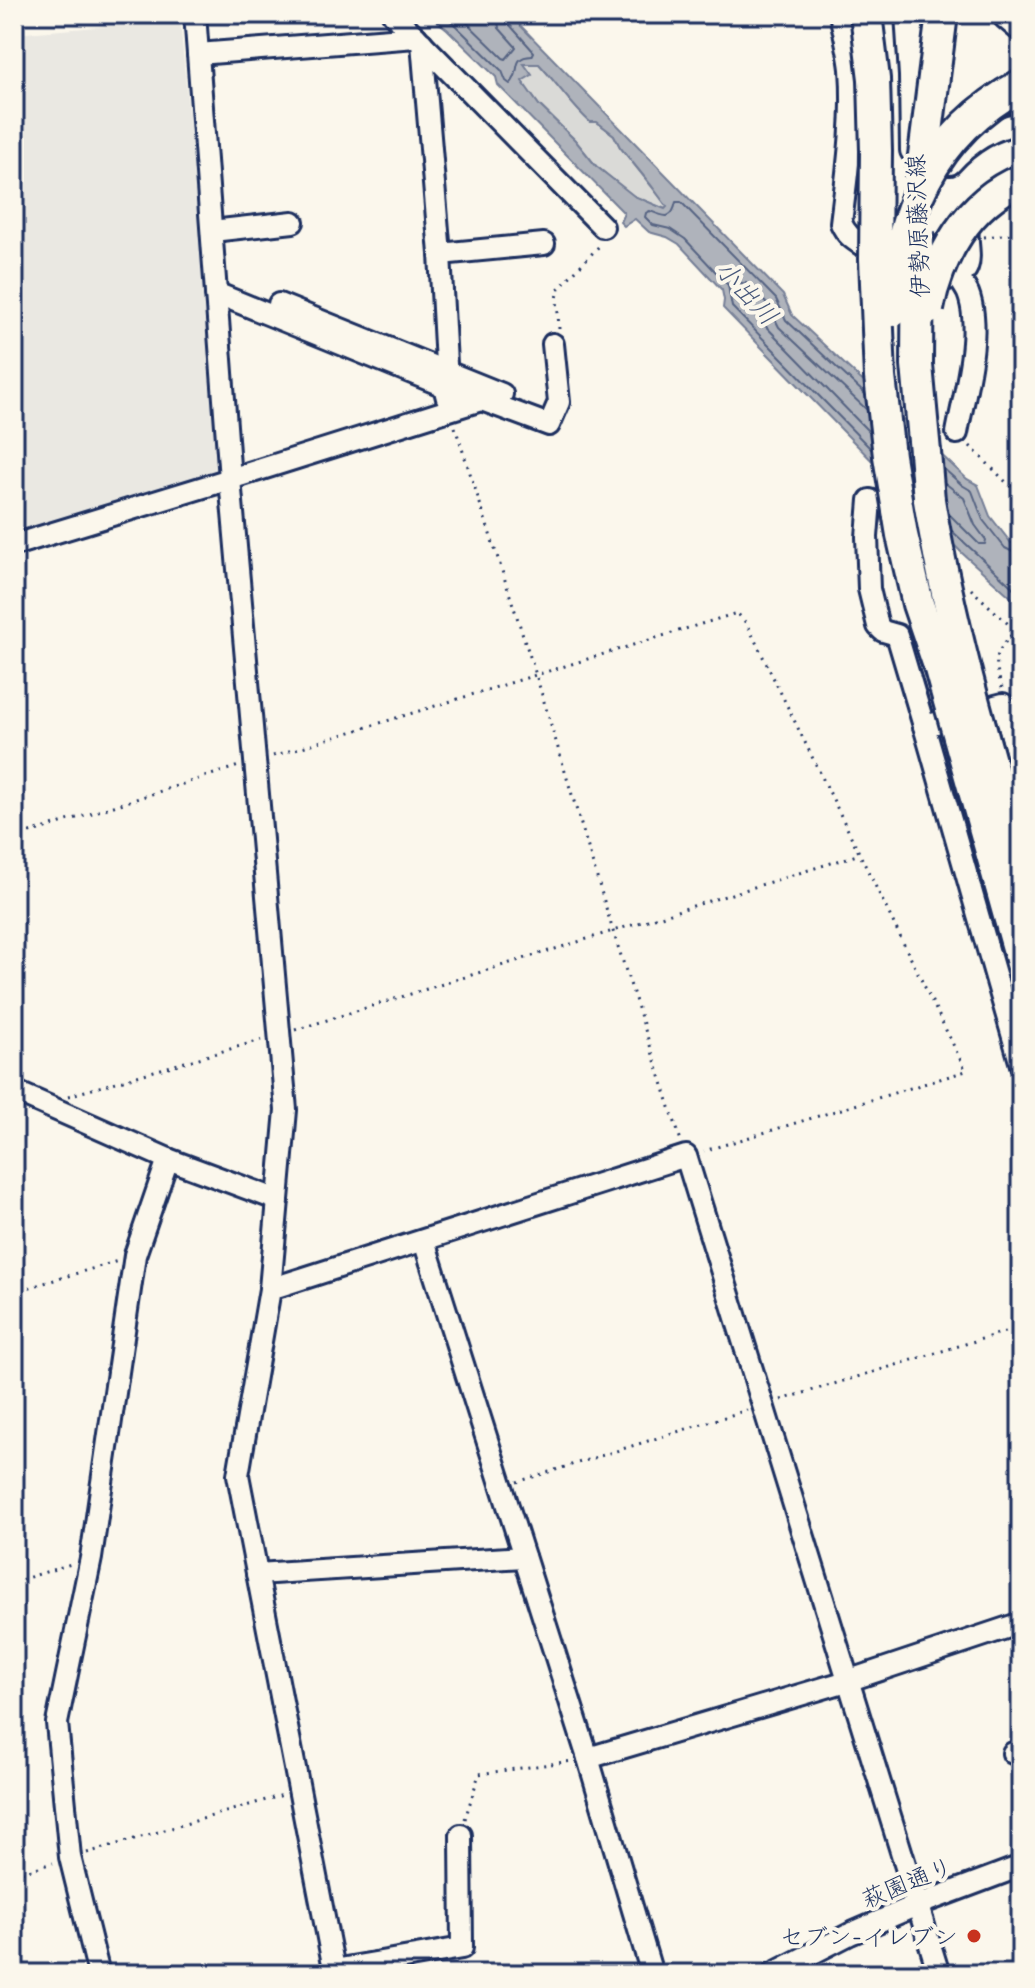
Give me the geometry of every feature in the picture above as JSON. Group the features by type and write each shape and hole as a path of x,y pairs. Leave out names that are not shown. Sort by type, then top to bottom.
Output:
{"highway":[{"path":"866,14 874,79 875,273 880,377 889,456 902,535 918,604 940,669 1021,959"},
{"path":"938,441 917,365 918,227 942,14"},
{"path":"1008,14 1021,25"},
{"path":"940,669 909,507 898,424 892,314 897,265 906,222 935,162 976,116 1021,85"},
{"path":"1021,180 998,193 966,222 953,240 932,289 926,329 938,441 929,500 959,650 1021,871"}],"main road":[{"name":"伊勢原藤沢線","path":"873,14 882,118 883,296 888,381 910,529 1021,931"},
{"name":"伊勢原藤沢線","path":"909,14 919,312 938,441 941,506 959,579"},
{"path":"959,579 972,661 1021,838"}],"street":[{"path":"195,14 230,479 286,1110 270,1289 238,1475 334,1972 462,1948 461,1835"},
{"path":"393,14 603,227"},
{"path":"840,14 851,69 849,152 841,223 851,239 862,245"},
{"path":"198,54 419,40"},
{"path":"419,40 440,254 449,410"},
{"path":"851,69 882,118"},
{"path":"916,235 931,194 945,169 964,148 986,134 1021,123"},
{"path":"938,441 973,348 968,294 952,277 965,272 969,264 966,229 981,192 1008,170 1021,166"},
{"path":"212,231 293,222"},
{"path":"440,254 544,244"},
{"path":"216,285 445,378 553,416"},
{"path":"445,378 481,400 549,425 559,402 553,344"},
{"path":"14,545 481,400"},
{"path":"870,500 867,537 869,589 878,626 897,635 930,724 1021,1065"},
{"path":"999,705 1021,769"},
{"path":"14,1091 168,1159 278,1200"},
{"path":"270,1289 686,1156 939,1974"},
{"path":"99,1974 70,1857 57,1723 91,1558 135,1255 168,1159"},
{"path":"424,1241 588,1758 652,1974"},
{"path":"257,1574 524,1557"},
{"path":"588,1758 847,1681 1021,1623"},
{"name":"萩園通り","path":"772,1974 850,1934 1021,1866"}],"path":[{"path":"553,344 560,342 559,288 601,246 605,237 603,227"},
{"path":"968,239 1021,233"},
{"path":"14,838 254,761 536,675 737,613 747,624 966,1071 686,1156 613,931 536,675 449,410"},
{"path":"938,441 1021,497"},
{"path":"959,579 1021,636"},
{"path":"999,705 1004,694 996,657 1015,631"},
{"path":"43,1104 279,1035 860,854"},
{"path":"14,1292 135,1255"},
{"path":"14,1582 91,1558"},
{"path":"461,1835 479,1774 588,1758"},
{"path":"14,1874 299,1791"}],"shaded area":[{"path":"180,20 222,470 14,535 14,34"},
{"path":"523,64 539,64 590,122 597,122 614,135 620,147 668,207 665,209 633,196 596,166 521,81"}],"water":[{"name":"小出川","path":"428,14 518,14 514,19 783,295 792,315 967,479 978,485 990,516 1011,543 1021,542 1021,606 962,553 723,308 722,290 679,244 649,232 635,219 624,226 620,222 624,213 447,29","holes":["524,64 539,64 590,122 597,122 614,135 667,207 665,209 634,196 596,166 575,140 539,105 522,81 532,75"]}],"place":[{"name":"セブン-イレブン","path":"974,1936"}]}
